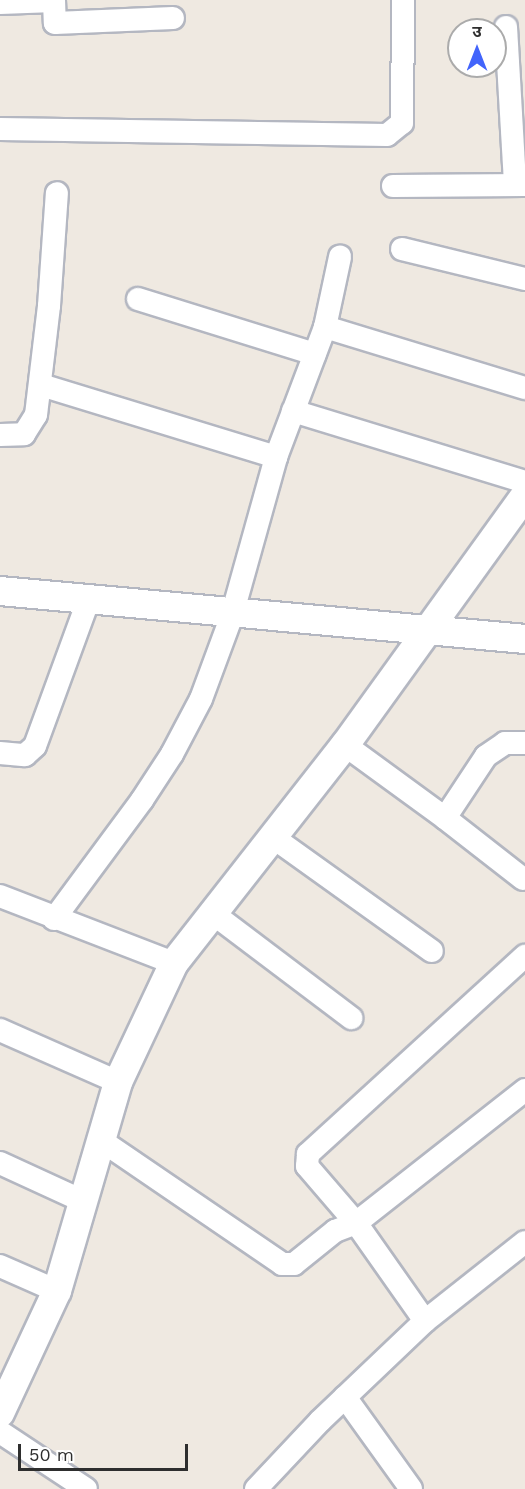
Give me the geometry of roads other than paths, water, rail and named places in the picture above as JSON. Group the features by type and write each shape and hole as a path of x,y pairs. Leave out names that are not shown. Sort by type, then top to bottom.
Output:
{"street":[{"path":"0,129 387,135 402,123 404,0"},
{"path":"0,3 54,1 55,23 173,18"},
{"path":"393,186 520,185 507,38"},
{"path":"0,435 14,437 31,428 41,386 57,193"},
{"path":"402,249 525,279"},
{"path":"54,919 172,754 201,699 232,615 276,457 325,327 340,257"},
{"path":"138,299 315,354"},
{"path":"325,327 525,388"},
{"path":"41,386 276,457"},
{"path":"293,411 525,482"},
{"path":"3,1400 57,1291 118,1083 174,963 211,912 274,838 345,745 525,495"},
{"path":"0,591 88,602 525,639"},
{"path":"0,753 24,754 35,746 88,602"},
{"path":"445,818 486,756 505,743 525,743"},
{"path":"345,745 445,818 523,879"},
{"path":"274,838 432,951"},
{"path":"0,896 54,919 174,963"},
{"path":"211,912 351,1018"},
{"path":"425,1321 356,1223 307,1166 308,1154 525,956"},
{"path":"0,1030 118,1083"},
{"path":"102,1141 282,1264 294,1264 335,1232 356,1223 525,1090"},
{"path":"0,1163 83,1201"},
{"path":"256,1489 345,1397 425,1321 525,1242"},
{"path":"0,1266 57,1291"},
{"path":"345,1397 411,1489"},
{"path":"0,1432 86,1489"}]}
